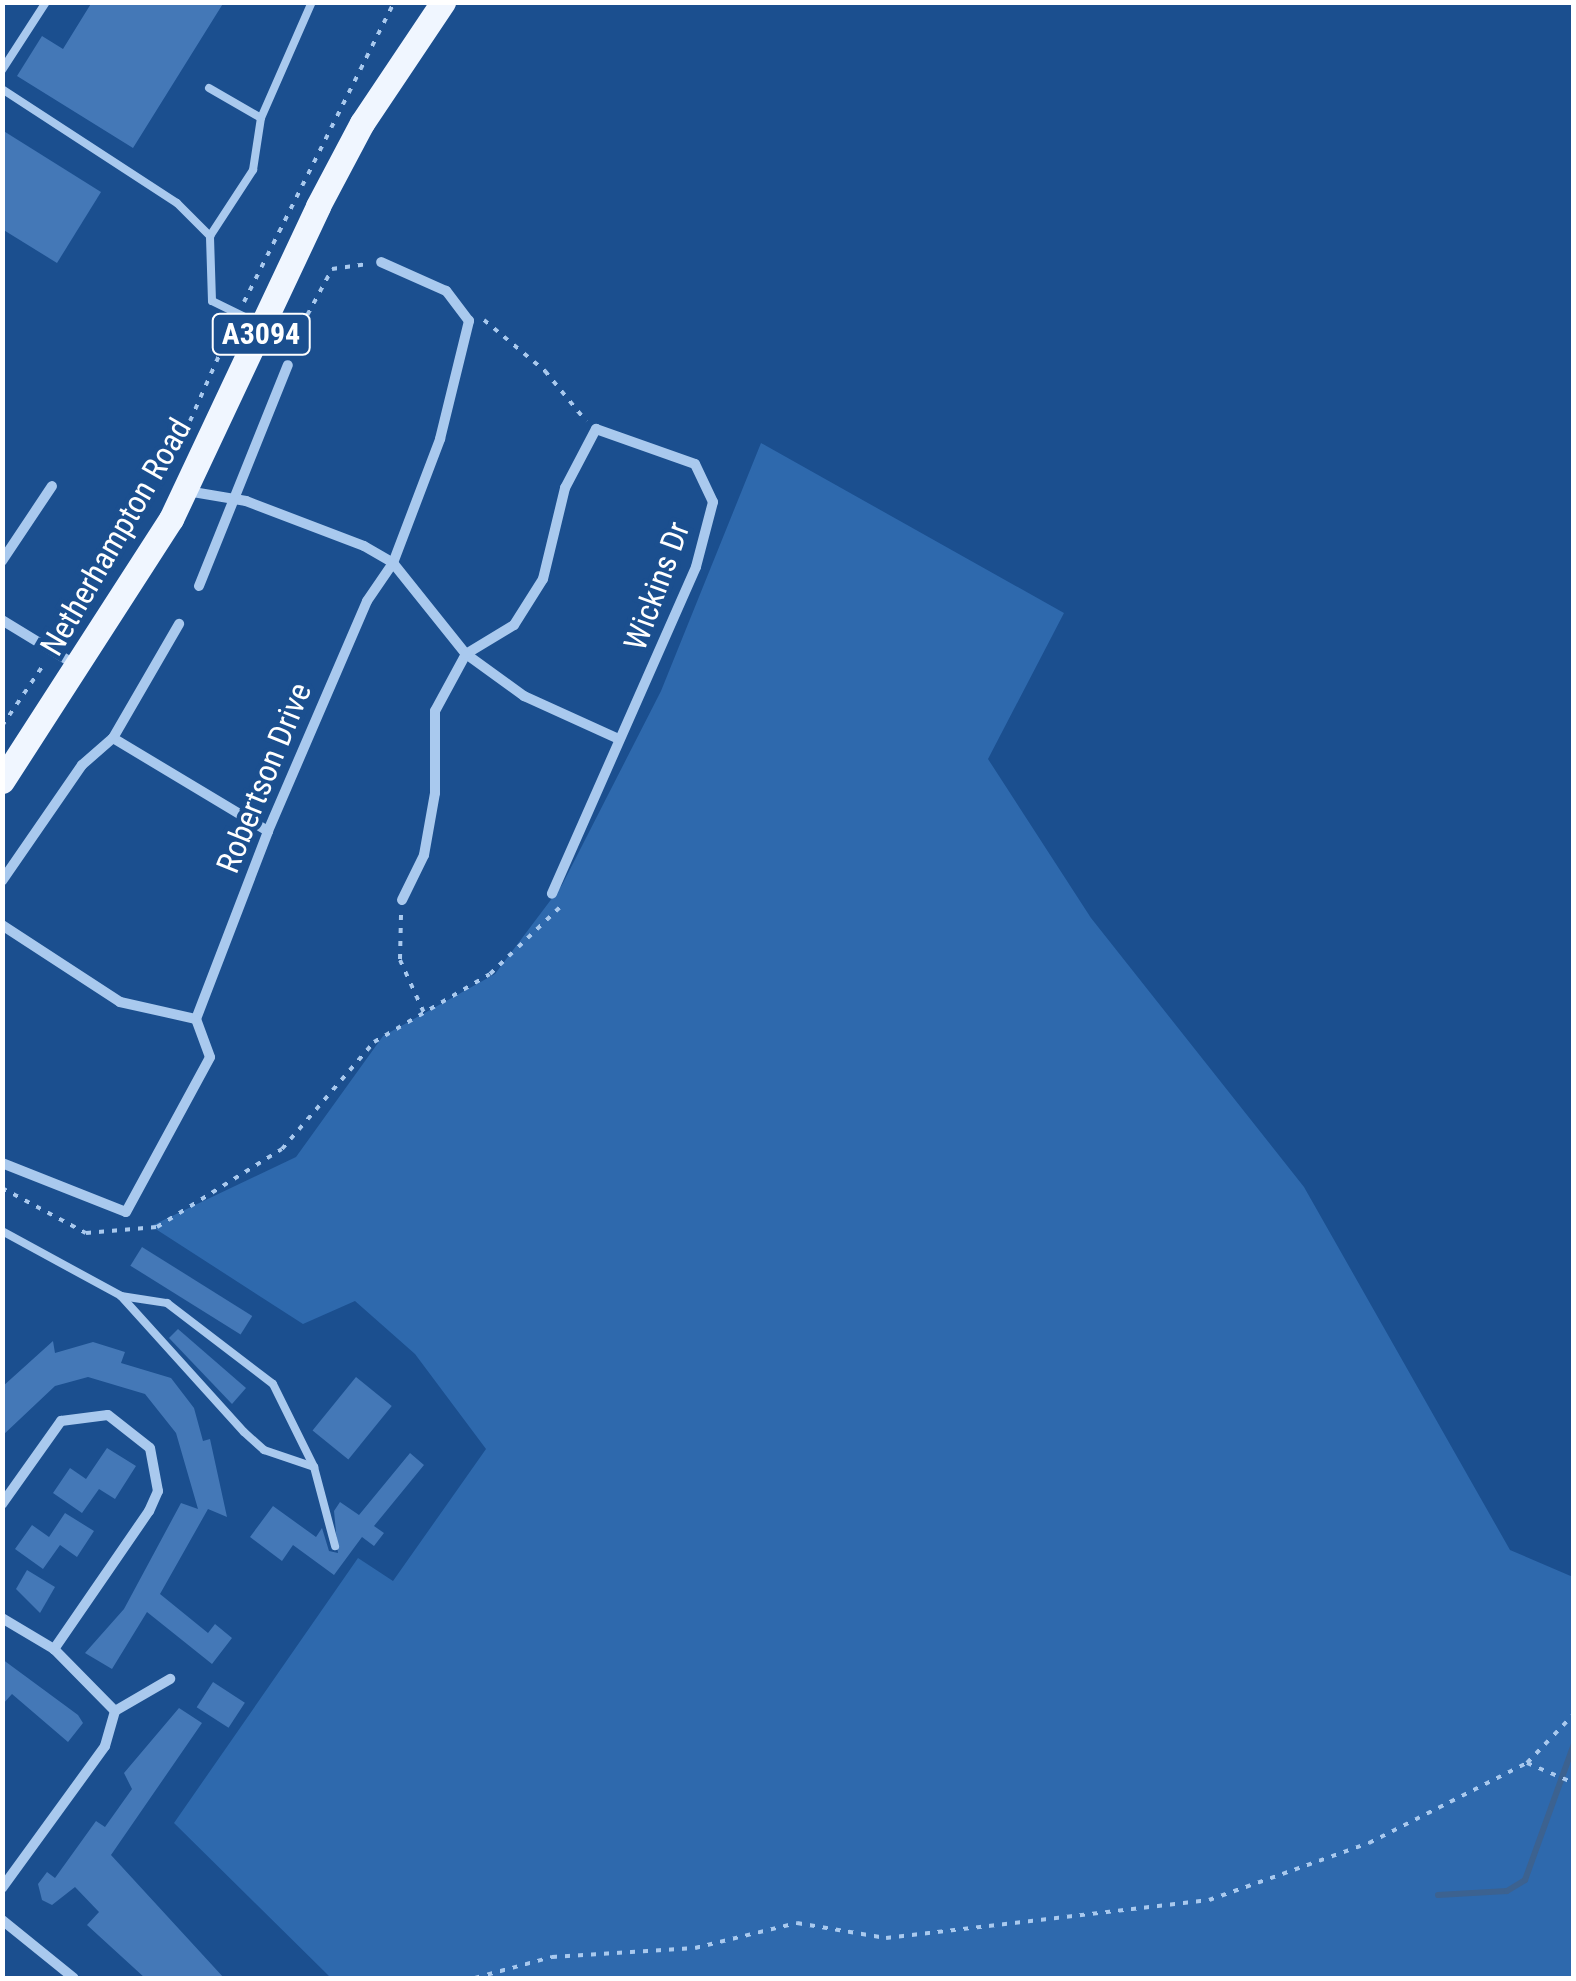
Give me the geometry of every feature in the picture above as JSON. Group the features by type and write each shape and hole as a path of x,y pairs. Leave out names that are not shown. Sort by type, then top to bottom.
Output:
{"main road":[{"name":"Netherhampton Road","path":"2,781 80,667 186,491 362,123 443,2"}],"street":[{"path":"380,262 446,291 463,308"},
{"name":"Robertson Drive","path":"196,1019 268,831 367,601 392,563 440,439 469,322 463,308"},
{"path":"198,586 237,499 288,365"},
{"path":"402,900 424,855 434,793 435,711 466,654 514,626 543,579 565,488 596,429"},
{"name":"Wickins Dr","path":"552,894 696,567 713,502 694,464 596,429"},
{"path":"5,553 52,486"},
{"path":"186,491 237,499 334,530 392,563 466,654 524,696 619,739"},
{"path":"3,621 80,667"},
{"path":"2,881 82,764 113,738 179,624"},
{"path":"113,738 268,831"},
{"path":"2,924 120,1002 196,1019 210,1057 126,1212 2,1162"},
{"path":"2,1504 61,1421 108,1415 150,1448 158,1490 149,1511 54,1649"},
{"path":"2,1618 54,1649 115,1711"},
{"path":"2,1888 104,1746 115,1711 170,1678"},
{"path":"2,1920 74,1978"}],"lane":[{"path":"2,70 46,2"},
{"path":"264,326 212,301 210,236 253,170 261,118 312,2"},
{"path":"209,88 261,118"},
{"path":"2,90 177,203 210,236"},
{"path":"2,1231 121,1296 264,1450 314,1467"},
{"path":"121,1296 167,1303 273,1384 314,1467 335,1546"}],"path":[{"path":"183,437 238,314 394,2"},
{"path":"463,308 546,371 568,408 596,429"},
{"path":"2,726 115,561"},
{"path":"2,1188 86,1233 157,1227 282,1150 374,1042 426,1014 527,945 561,909 552,894"},
{"path":"402,900 400,960 426,1014"},
{"path":"475,1978 552,1957 696,1948 797,1923 886,1938 1209,1900 1369,1843 1527,1763 1574,1714"},
{"path":"1527,1763 1550,1777 1574,1783"}],"shaded area":[{"path":"761,443 1064,613 988,759 1091,918 1304,1187 1510,1550 1573,1577 1573,1978 331,1978 174,1823 358,1558 393,1581 486,1449 415,1354 355,1301 303,1324 151,1226 296,1157 383,1036 495,974 562,885 661,691"}],"building":[{"path":"92,2 224,2 133,148 17,76 42,36 63,49"},
{"path":"2,130 101,192 57,263 2,229"},
{"path":"142,1247 252,1316 241,1335 130,1266"},
{"path":"178,1329 246,1388 232,1404 169,1338"},
{"path":"53,1341 55,1353 93,1342 125,1352 121,1363 171,1378 194,1408 203,1441 210,1439 227,1517 208,1509 160,1594 208,1633 215,1624 232,1638 212,1664 147,1612 112,1669 85,1653 124,1609 181,1503 198,1509 176,1433 145,1394 88,1377 55,1386 2,1436 2,1387"},
{"path":"356,1377 392,1406 348,1460 313,1431"},
{"path":"107,1448 136,1466 115,1499 99,1489 82,1513 53,1493 70,1468 86,1479"},
{"path":"410,1453 424,1465 374,1526 384,1533 374,1546 362,1537 334,1575 293,1545 282,1561 250,1537 273,1506 316,1537 322,1528 329,1551 338,1553 334,1511 340,1502 359,1515"},
{"path":"65,1513 94,1531 77,1557 60,1545 43,1569 15,1549 32,1525 49,1537"},
{"path":"27,1570 55,1587 40,1613 16,1589"},
{"path":"2,1659 78,1715 83,1723 68,1742 12,1694 2,1705"},
{"path":"213,1682 245,1703 229,1728 197,1707"},
{"path":"179,1708 202,1723 111,1855 224,1978 145,1978 87,1925 99,1912 75,1887 52,1905 42,1900 38,1884 47,1872 55,1878 96,1821 105,1827 132,1789 124,1773"}],"waterway":[{"path":"1438,1895 1507,1891 1525,1880 1574,1744"}]}
